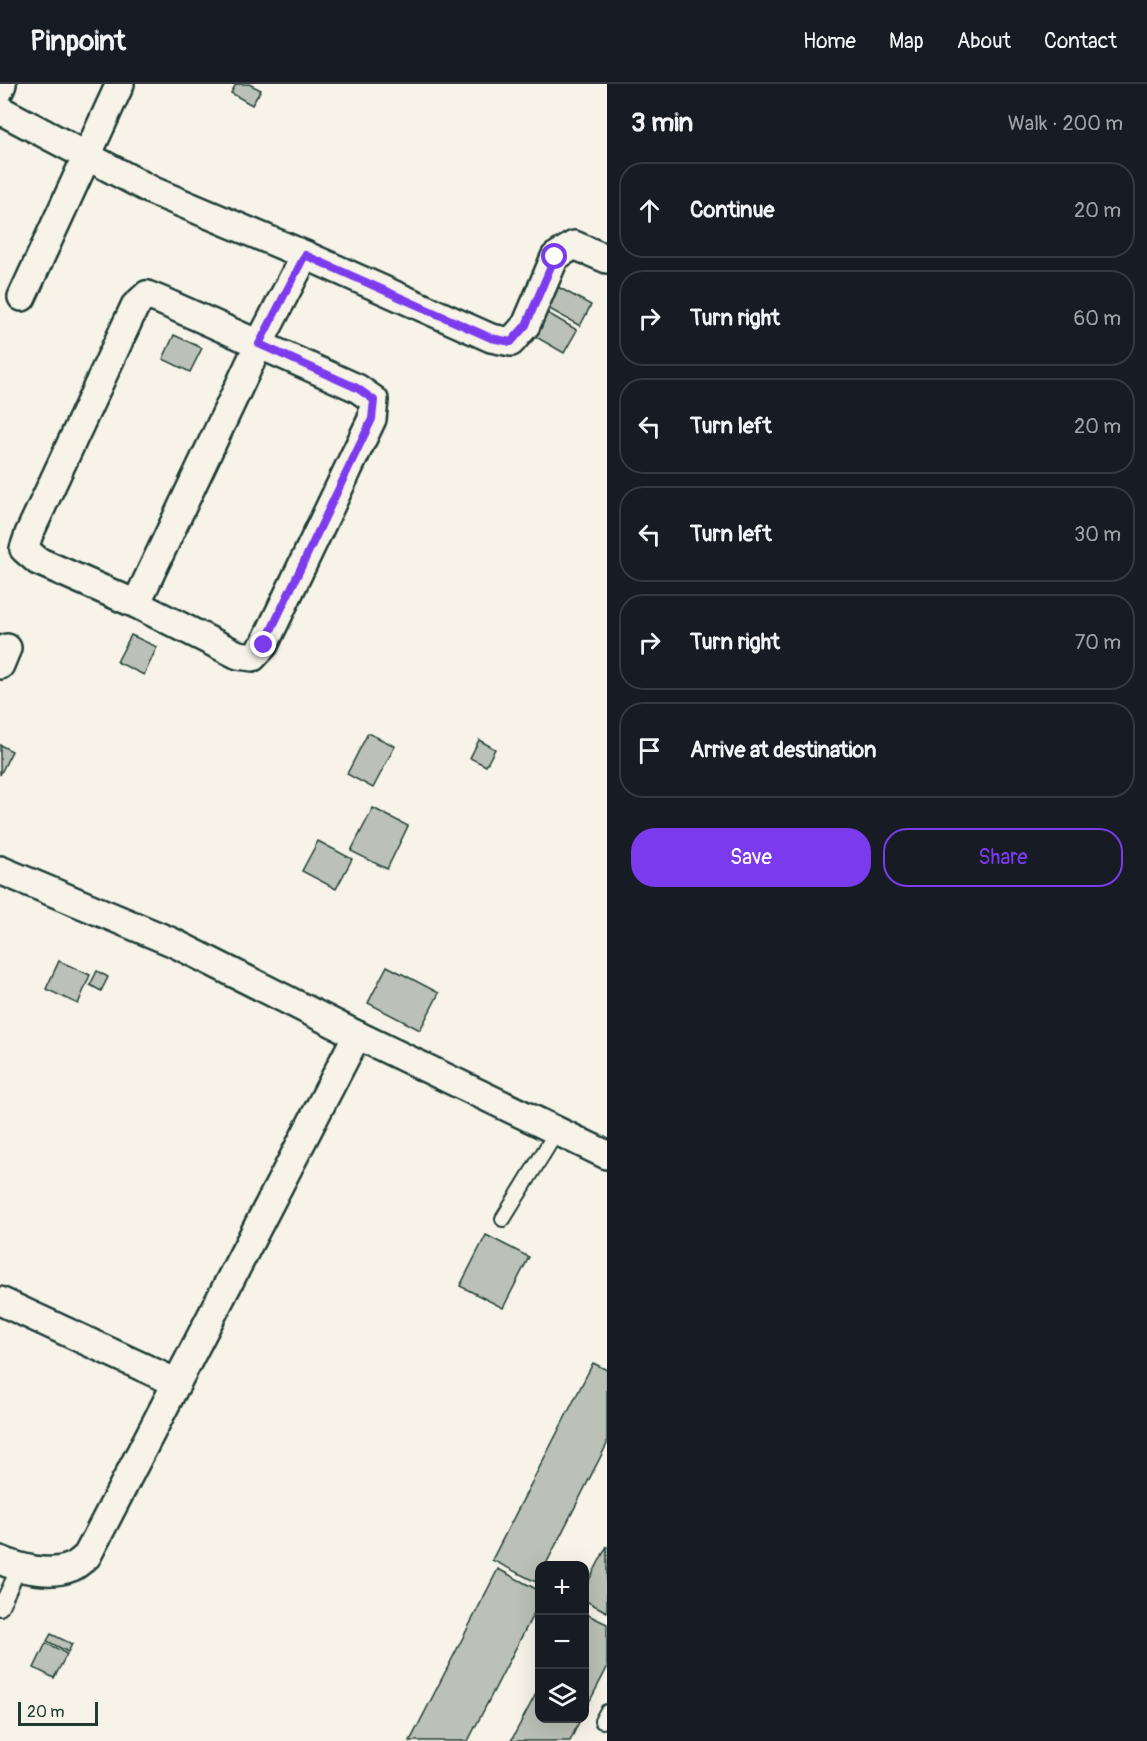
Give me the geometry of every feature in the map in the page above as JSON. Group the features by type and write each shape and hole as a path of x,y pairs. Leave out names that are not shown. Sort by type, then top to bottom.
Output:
{"street":[{"path":"0,89 2,84"},
{"path":"22,297 120,84"},
{"path":"0,110 153,191 305,255 491,338 511,342 526,325 555,257 574,245 607,260"},
{"path":"136,604 259,344 305,255"},
{"path":"147,295 259,344 357,388 374,400 372,419 264,645 253,657 238,655 136,604 38,561 24,549 135,306 147,295"},
{"path":"0,870 172,942 357,1035 607,1155"},
{"path":"10,1563 51,1572 73,1567 87,1556 357,1035"},
{"path":"0,1301 177,1383"}],"lane":[{"path":"503,1219 557,1131"},
{"path":"0,1608 10,1563"}],"building":[{"path":"236,84 249,84 261,90 252,105 231,93"},
{"path":"558,287 591,305 580,326 546,307"},
{"path":"544,311 577,330 564,353 531,334"},
{"path":"174,335 202,348 190,372 163,359"},
{"path":"131,635 157,647 144,675 117,662"},
{"path":"368,733 395,746 373,788 347,774"},
{"path":"479,740 495,749 486,766 470,758"},
{"path":"0,745 12,751 0,775"},
{"path":"373,808 408,826 387,869 351,851"},
{"path":"318,841 352,859 336,889 302,871"},
{"path":"59,961 90,975 78,1004 46,989"},
{"path":"387,966 439,993 420,1030 368,1003"},
{"path":"97,971 108,977 101,991 90,985"},
{"path":"486,1235 529,1257 503,1308 460,1286"},
{"path":"593,1363 607,1370 607,1444 548,1561 535,1561 535,1582 492,1560"},
{"path":"607,1546 607,1612 589,1603 589,1580"},
{"path":"498,1569 535,1588 535,1611 468,1741 410,1741"},
{"path":"589,1615 607,1624 607,1668 589,1702"},
{"path":"51,1634 72,1644 68,1652 47,1641"},
{"path":"46,1643 67,1654 54,1678 34,1668"},
{"path":"535,1695 535,1723 579,1723 570,1741 511,1741"}],"route":[{"path":"264,645 372,419 374,400 357,388 259,344 305,255 491,338 511,342 526,325 555,257"}]}
